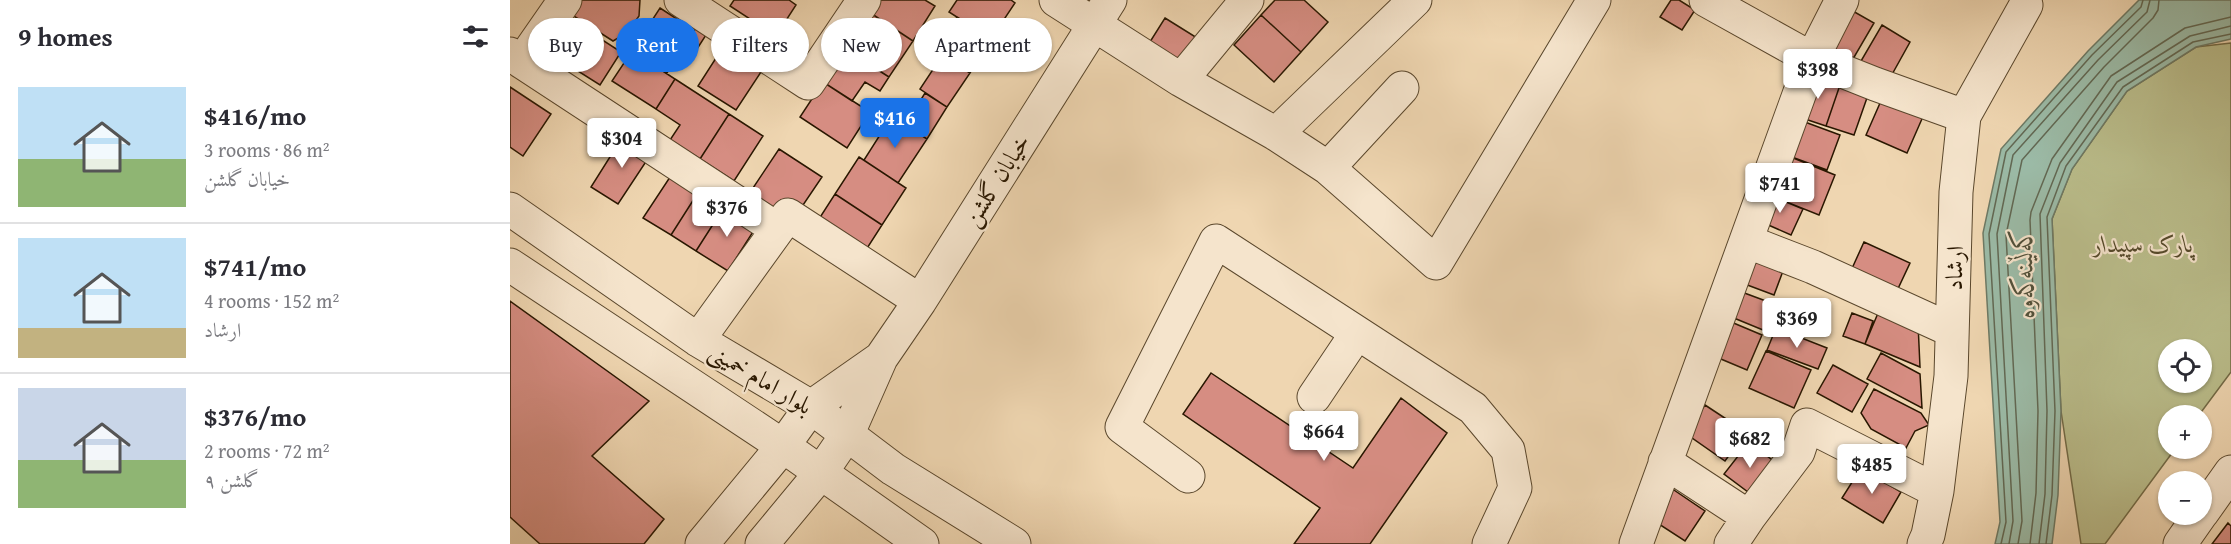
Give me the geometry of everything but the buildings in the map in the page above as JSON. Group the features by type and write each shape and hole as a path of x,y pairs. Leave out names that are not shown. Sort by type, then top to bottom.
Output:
{"street":[{"path":"565,0 516,58 777,229"},
{"path":"681,0 808,83 864,0"},
{"path":"1056,0 1102,12 1180,80 1276,134 1328,168 1436,263 1594,0"},
{"path":"1180,80 1247,0"},
{"path":"1276,134 1415,0"},
{"path":"1706,0 1812,59 1964,116"},
{"path":"1636,544 1812,59 1842,0"},
{"name":"ارشاد","path":"1924,544 1928,536 1937,491 1951,376 1956,192 1964,116 2026,5"},
{"name":"خیابان گلشن","path":"762,544 820,474 848,433 881,358 920,301 1102,12"},
{"path":"1328,168 1402,88"},
{"name":"بلوار امام خمینی","path":"510,209 698,340 811,407 893,469 1014,544"},
{"path":"698,340 788,215 920,301"},
{"path":"1188,476 1122,427 1216,241 1473,408 1508,450 1515,488 1490,544"},
{"path":"1746,241 1813,267 1951,330"},
{"name":"بلوار امام خمینی","path":"510,265 783,446 922,544"},
{"path":"1314,397 1357,333"},
{"name":"خیابان گلشن","path":"702,544 783,446 811,407 881,358"},
{"path":"1665,462 1740,531 1798,452 1807,424 1937,491"},
{"path":"2212,499 2231,472"},
{"path":"2180,544 2193,525"}],"green space":[{"name":"پارک سپیدار","path":"2231,43 2231,372 2206,405 2158,405 2158,459 2168,459 2105,544 2081,544 2061,411 2052,219 2072,169 2127,91 2196,47"}],"water":[{"name":"کەڵینەکەوە","path":"2139,0 2231,0 2231,39 2196,47 2127,91 2072,169 2052,219 2061,411 2058,495 2052,544 1995,544 2000,522 1983,233 2001,149 2088,51"}]}
